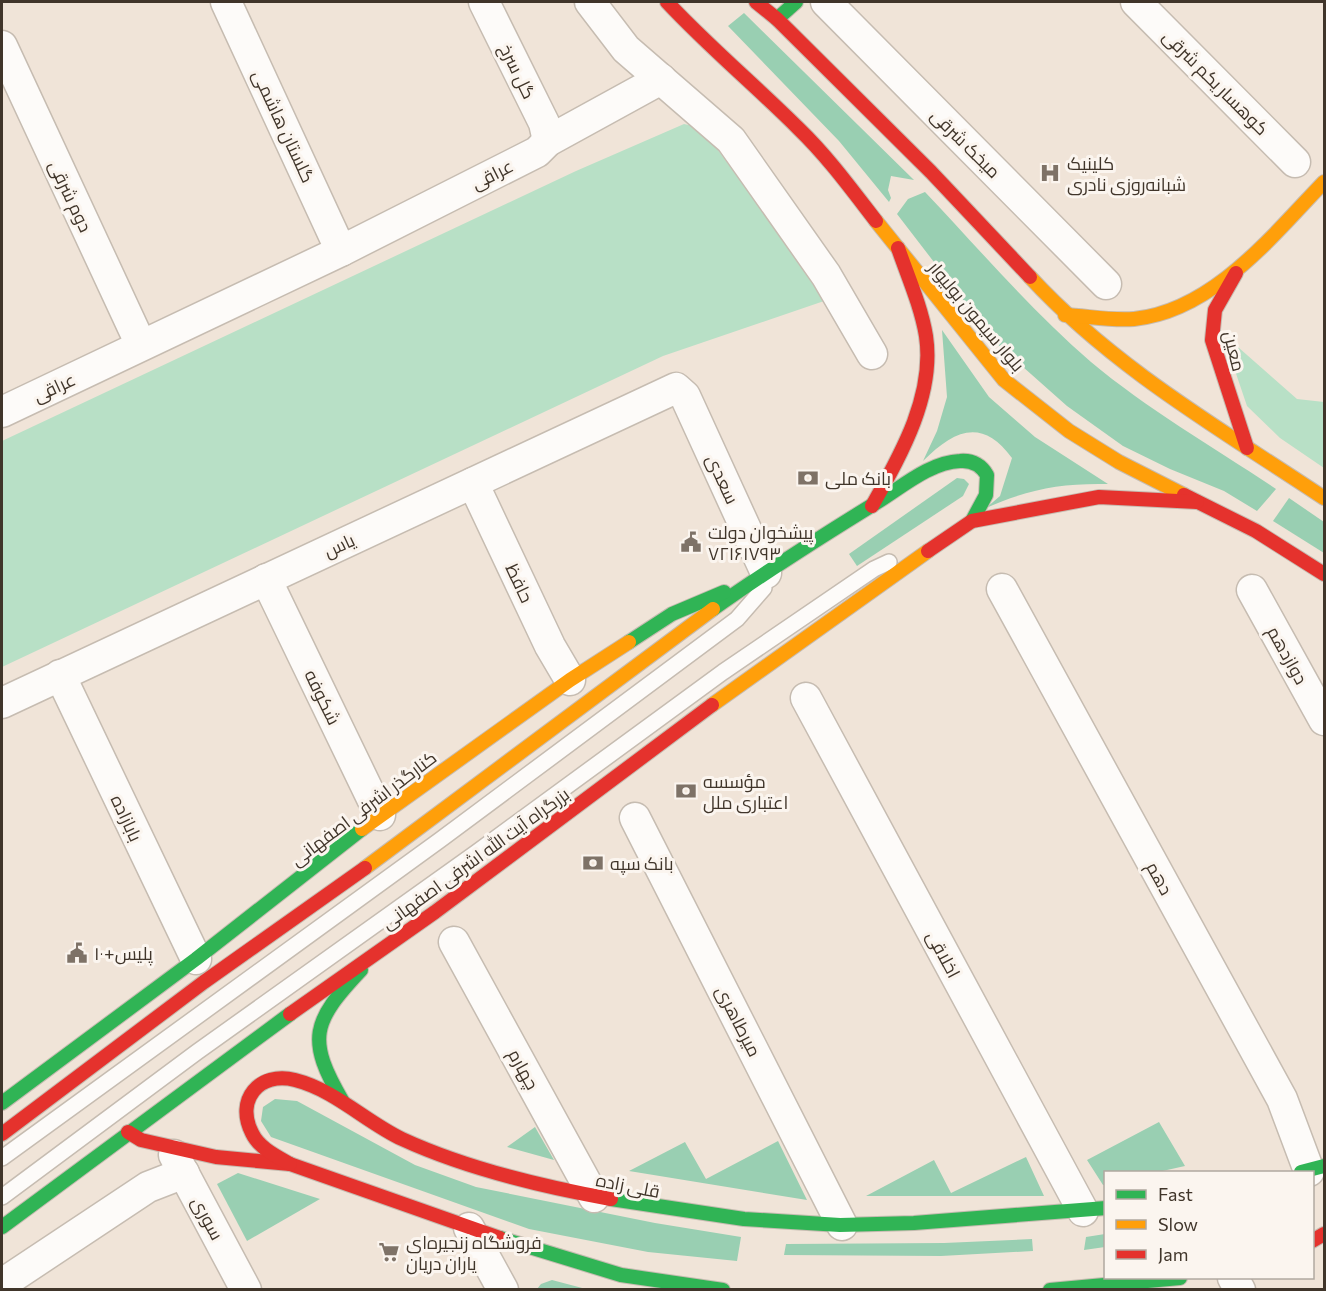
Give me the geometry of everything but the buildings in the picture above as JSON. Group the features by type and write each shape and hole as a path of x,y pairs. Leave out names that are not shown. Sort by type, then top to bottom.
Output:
{"main road":[{"name":"بلوار سیمون بولیوار","path":"667,2 705,43 800,130 837,171 949,315 1004,380 1069,431 1119,462 1257,531 1324,574"},
{"path":"756,2 777,19 931,172 1065,315 1139,375 1324,498"},
{"path":"777,19 796,2"},
{"name":"معین","path":"1065,315 1133,319 1158,314 1187,301 1240,267 1324,182"},
{"path":"872,506 902,451 920,398 926,371 927,344 898,248"},
{"name":"معین","path":"1240,267 1212,314 1210,326 1214,353 1247,448"},
{"path":"2,1134 204,982 396,845 593,695 778,566 872,506 944,463 970,460 980,465 987,475 988,488 972,520"},
{"path":"972,520 1099,497 1197,502"},
{"name":"بزرگراه آیت الله اشرفی اصفهانی","path":"2,1227 128,1132 380,950 781,654 972,520"},
{"name":"کنارگذر اشرفی اصفهانی","path":"4,1095 196,959 380,815 570,681 672,614 778,566"},
{"name":"قلی زاده","path":"380,950 338,993 321,1022 317,1041 320,1060 348,1108 399,1138 464,1161 594,1197 670,1211 751,1220 842,1225 1094,1210"},
{"path":"348,1108 318,1088 297,1078 273,1076 257,1085 250,1095 247,1121 252,1134 264,1150 290,1164 469,1228 621,1275 723,1290"},
{"path":"128,1132 141,1140 216,1157 290,1164"},
{"path":"1050,1290 1169,1279"}],"street":[{"name":"گلستان هاشمی","path":"226,2 341,251"},
{"name":"گل سرخ","path":"484,2 544,123 548,141"},
{"path":"590,2 626,49 732,140 826,274 872,354"},
{"name":"میخک شرقی","path":"826,2 1106,284"},
{"name":"کوهسار یکم شرقی","path":"1137,2 1295,162"},
{"name":"دوم شرقی","path":"2,46 141,345"},
{"name":"عراقی","path":"2,412 341,251 537,152 548,141 661,79"},
{"name":"یاس","path":"2,703 676,387"},
{"name":"سعدی","path":"676,387 685,396 778,566"},
{"name":"حافظ","path":"472,483 550,646 570,681"},
{"name":"شکوفه","path":"266,579 380,815"},
{"name":"دهم","path":"1002,589 1282,1099 1312,1170"},
{"name":"دوازدهم","path":"1252,590 1324,720"},
{"name":"بابازاده","path":"60,675 196,959"},
{"name":"اخلاقی","path":"806,698 1094,1210"},
{"name":"میرطاهری","path":"635,818 842,1225"},
{"name":"چهارم","path":"454,942 594,1197"},
{"name":"سوری","path":"170,1147 246,1290"},
{"path":"2,1284 148,1187 184,1173"},
{"path":"469,1228 503,1290"}],"lane":[{"path":"2,1197 197,1052 477,852 723,672 874,569 945,539"},
{"path":"2,1158 440,840 737,619 778,566"}],"green space":[{"path":"744,13 914,180 891,176 888,190 891,198 889,202 839,141 728,26"},
{"path":"684,124 702,128 827,300 663,356 2,667 2,441 576,171"},
{"path":"925,192 1026,300 1091,362 1158,412 1276,489 1257,511 1224,491 1170,469 1123,446 1067,406 997,344 897,214 908,199"},
{"path":"942,330 989,397 1035,437 1108,484 1045,488 986,508 1000,496 1012,458 1001,445 990,437 968,432 946,442 923,461 937,431 947,397"},
{"path":"1230,340 1297,399 1324,402 1324,468 1280,438 1247,406 1227,347"},
{"path":"957,478 964,479 969,484 963,496 857,566 849,554"},
{"path":"1289,498 1324,522 1324,553 1273,521"},
{"path":"275,1099 297,1101 415,1165 476,1187 655,1223 741,1237 737,1261 648,1252 529,1229 271,1137 261,1121 263,1107"},
{"path":"1159,1122 1185,1166 1162,1171 1104,1171 1103,1185 1087,1160"},
{"path":"535,1127 554,1160 507,1147"},
{"path":"778,1141 807,1200 629,1171 685,1142 706,1179"},
{"path":"1026,1157 1044,1196 866,1196 934,1160 951,1193"},
{"path":"238,1173 320,1199 247,1241 217,1184"},
{"path":"1104,1234 1104,1247 1084,1250 1086,1237"},
{"path":"1032,1239 1033,1251 941,1256 784,1255 786,1244 944,1243"},
{"path":"552,1280 586,1289 537,1289 541,1284"}],"traffic: fast":[{"path":"777,19 796,2"},
{"path":"713,609 908,482 928,470 949,462 972,462 982,468 987,475 986,495 972,521"},
{"path":"629,642 672,614 724,592"},
{"path":"2,1103 196,959 362,829"},
{"path":"343,1102 323,1062 320,1032 324,1018 332,1004 361,970"},
{"path":"2,1227 290,1014"},
{"path":"1305,1171 1324,1166"},
{"path":"611,1199 744,1219 840,1225 914,1223 1104,1208"},
{"path":"500,1238 621,1275 723,1290"},
{"path":"1050,1290 1169,1279"}],"traffic: slow":[{"path":"1065,315 1134,319 1163,313 1190,302 1240,267 1324,182"},
{"path":"876,221 1004,380 1069,431 1119,462 1184,495"},
{"path":"1030,277 1063,310 1133,369 1208,422 1324,498"},
{"path":"712,705 928,551"},
{"path":"365,868 713,609"},
{"path":"362,829 570,680 629,642"}],"traffic: jam":[{"path":"667,2 810,140 876,221"},
{"path":"756,2 777,19 931,172 1030,277"},
{"path":"872,506 894,467 913,425 925,381 927,358 924,325 898,248"},
{"path":"1236,273 1215,310 1212,340 1247,448"},
{"path":"1184,495 1256,531 1324,574"},
{"path":"928,551 972,521 1099,497 1197,502"},
{"path":"290,1014 435,912 712,705"},
{"path":"2,1134 204,982 365,868"},
{"path":"290,1164 259,1143 247,1121 246,1110 254,1091 261,1084 282,1078 295,1080 324,1091 402,1139 452,1159 559,1189 611,1199"},
{"path":"128,1132 141,1140 216,1157 290,1164 500,1238"},
{"path":"1314,1240 1324,1234"}],"place":[{"name":"کلینیک شبانه‌روزی نادری","path":"1050,173"},
{"name":"بانک ملی","path":"808,478"},
{"name":"پیشخوان دولت ۷۲۱۶۱۷۹۳","path":"691,542"},
{"name":"مؤسسه اعتباری ملل","path":"686,791"},
{"name":"بانک سپه","path":"593,863"},
{"name":"پلیس+۱۰","path":"77,953"},
{"name":"فروشگاه زنجیره‌ای یاران دریان","path":"389,1252"}]}
